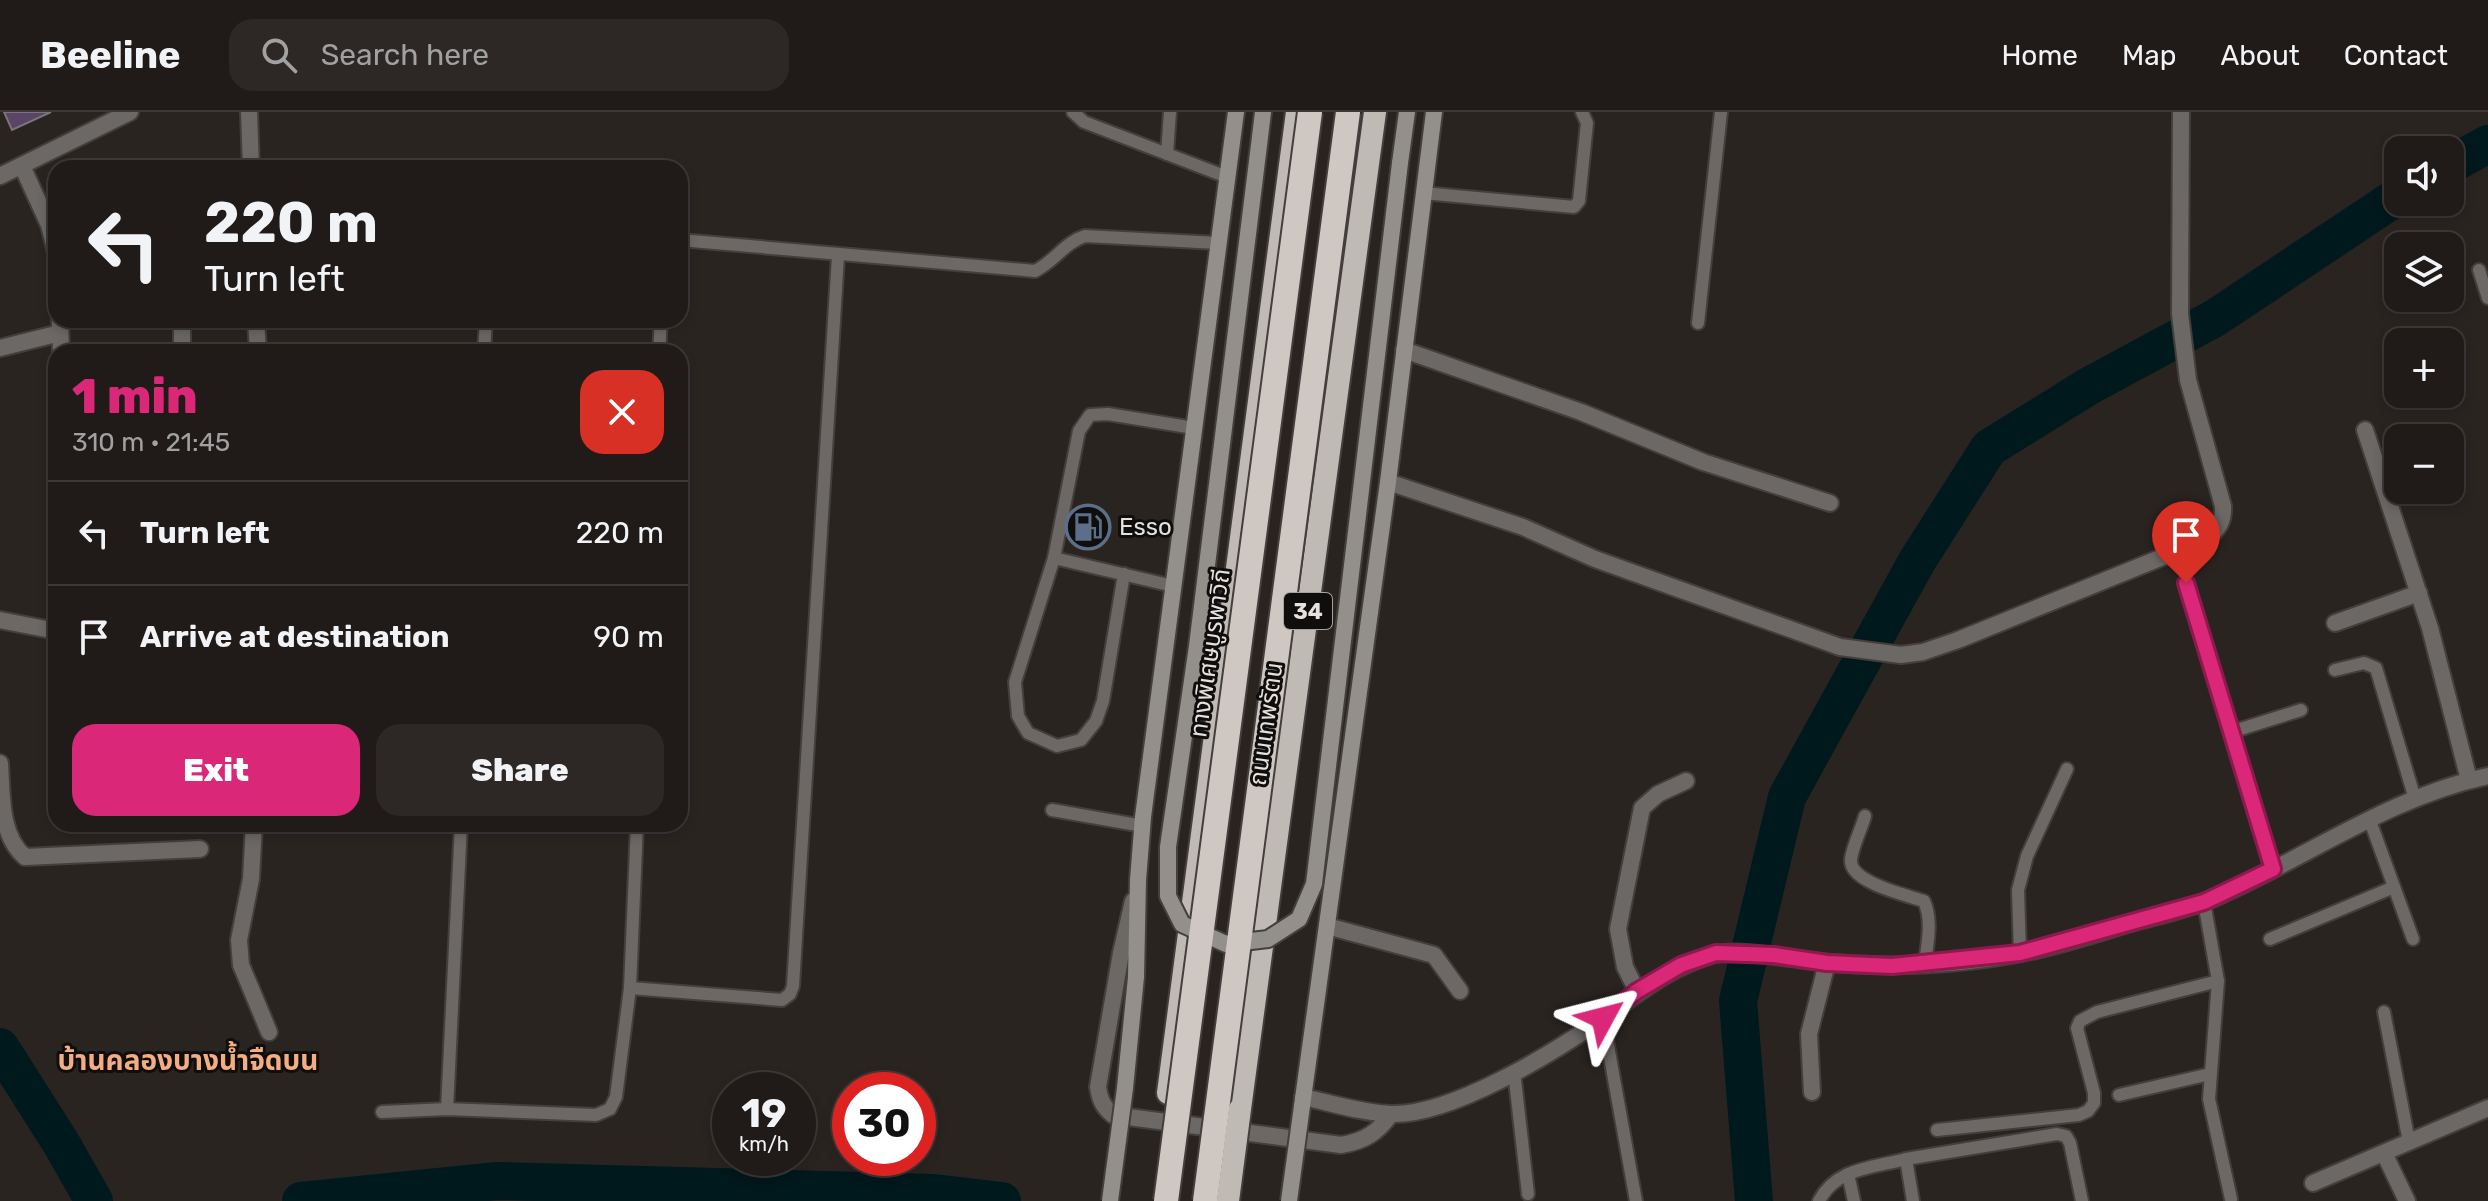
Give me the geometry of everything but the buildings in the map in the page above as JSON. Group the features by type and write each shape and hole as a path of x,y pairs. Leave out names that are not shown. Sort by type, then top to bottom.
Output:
{"highway":[{"name":"ถนนเทพรัตน","path":"1154,1201 1297,112"},
{"name":"ทางพิเศษบูรพาวิถี","path":"1166,1201 1310,112"},
{"path":"1205,1201 1348,112"},
{"name":"ถนนเทพรัตน","path":"1228,1201 1375,112"}],"main road":[{"path":"1110,1201 1136,977 1138,880 1143,826 1236,112"},
{"path":"1263,112 1197,646 1168,847 1168,896 1182,924 1226,944 1268,939 1299,919 1314,884 1407,112"},
{"name":"34","path":"1289,1201 1388,482 1434,112"}],"street":[{"path":"0,176 130,112"},
{"path":"248,160 249,112"},
{"path":"1388,482 1523,527 1595,559 1840,647 1901,655 1923,652 1958,640 2207,539 2218,529 2224,517 2188,380 2180,314 2181,112"},
{"path":"22,166 48,223"},
{"path":"0,348 55,328"},
{"path":"1404,350 1581,412 1703,462 1830,503"},
{"path":"2365,430 2419,593 2469,780"},
{"path":"2335,623 2419,593"},
{"path":"0,620 48,629"},
{"path":"0,763 5,831 13,848 25,857 200,849"},
{"path":"1303,1102 1391,1114 1444,1105 1514,1071 1603,1018 1637,991 1681,965 1716,953 1892,966 2020,953 2204,902 2369,818 2415,799 2488,776"},
{"path":"1637,991 1625,967 1618,929 1642,808 1658,794 1686,781"},
{"path":"254,832 251,879 239,940 241,965 269,1032"},
{"path":"1138,880 1121,953 1098,1087 1099,1098 1106,1109 1113,1115 1341,1145 1376,1134 1391,1114"},
{"path":"1327,926 1434,955 1460,991"},
{"path":"1812,1092 1809,1034 1827,963"},
{"path":"2313,1183 2488,1108"},
{"path":"2384,1153 2407,1201"}],"lane":[{"path":"1073,112 1084,122 1227,177"},
{"path":"1167,154 1170,112"},
{"path":"1423,193 1574,207 1579,201 1587,123 1582,112"},
{"path":"1698,323 1721,112"},
{"path":"688,241 1035,271 1050,264 1073,239 1085,236 1218,243"},
{"path":"630,988 782,1000 790,994 793,986 838,256"},
{"path":"2479,270 2488,298"},
{"path":"1124,574 1103,701 1096,721 1081,740 1057,746 1028,733 1018,716 1015,682 1054,558 1079,431 1090,415 1108,414 1194,428"},
{"path":"1054,558 1173,586"},
{"path":"2186,583 2273,869"},
{"path":"2335,670 2364,663 2376,668 2415,799"},
{"path":"2231,732 2301,710"},
{"path":"2020,953 2018,890 2027,856 2067,769"},
{"path":"1052,810 1143,826"},
{"path":"1865,816 1850,862 1855,873 1868,881 1924,901 1929,911 1925,964"},
{"path":"2369,818 2413,939"},
{"path":"447,1109 461,832"},
{"path":"382,1112 447,1109 596,1115 610,1109 616,1097 630,988 637,832"},
{"path":"2270,939 2394,887"},
{"path":"2204,902 2218,981 2209,1099 2231,1199"},
{"path":"1937,1130 2079,1115 2088,1111 2094,1103 2094,1093 2077,1028 2080,1021 2097,1012 2218,981"},
{"path":"2384,1012 2409,1142"},
{"path":"1603,1018 1636,1201"},
{"path":"1514,1071 1528,1194"},
{"path":"2119,1095 2210,1074"},
{"path":"1819,1201 1834,1180 1848,1174 1906,1159 2057,1134 2066,1136 2070,1143 2082,1201"},
{"path":"1906,1159 1913,1201"},
{"path":"1848,1174 1854,1201"}],"waterway":[{"path":"2464,157 2488,144"},
{"path":"1754,1201 1738,1001 1787,797 1917,561 1989,448 2089,386 2215,318 2384,205"},
{"path":"0,1047 94,1201"},
{"path":"301,1201 497,1181 934,1193 1002,1201"}],"place":[{"name":"Esso","path":"1088,527"}],"district":[{"name":"บ้านคลองบางน้ำจืดบน","path":"188,1060"}],"route":[{"path":"1603,1018 1637,991 1681,965 1716,953 1892,966 2020,953 2204,902 2273,869 2186,583"}]}
